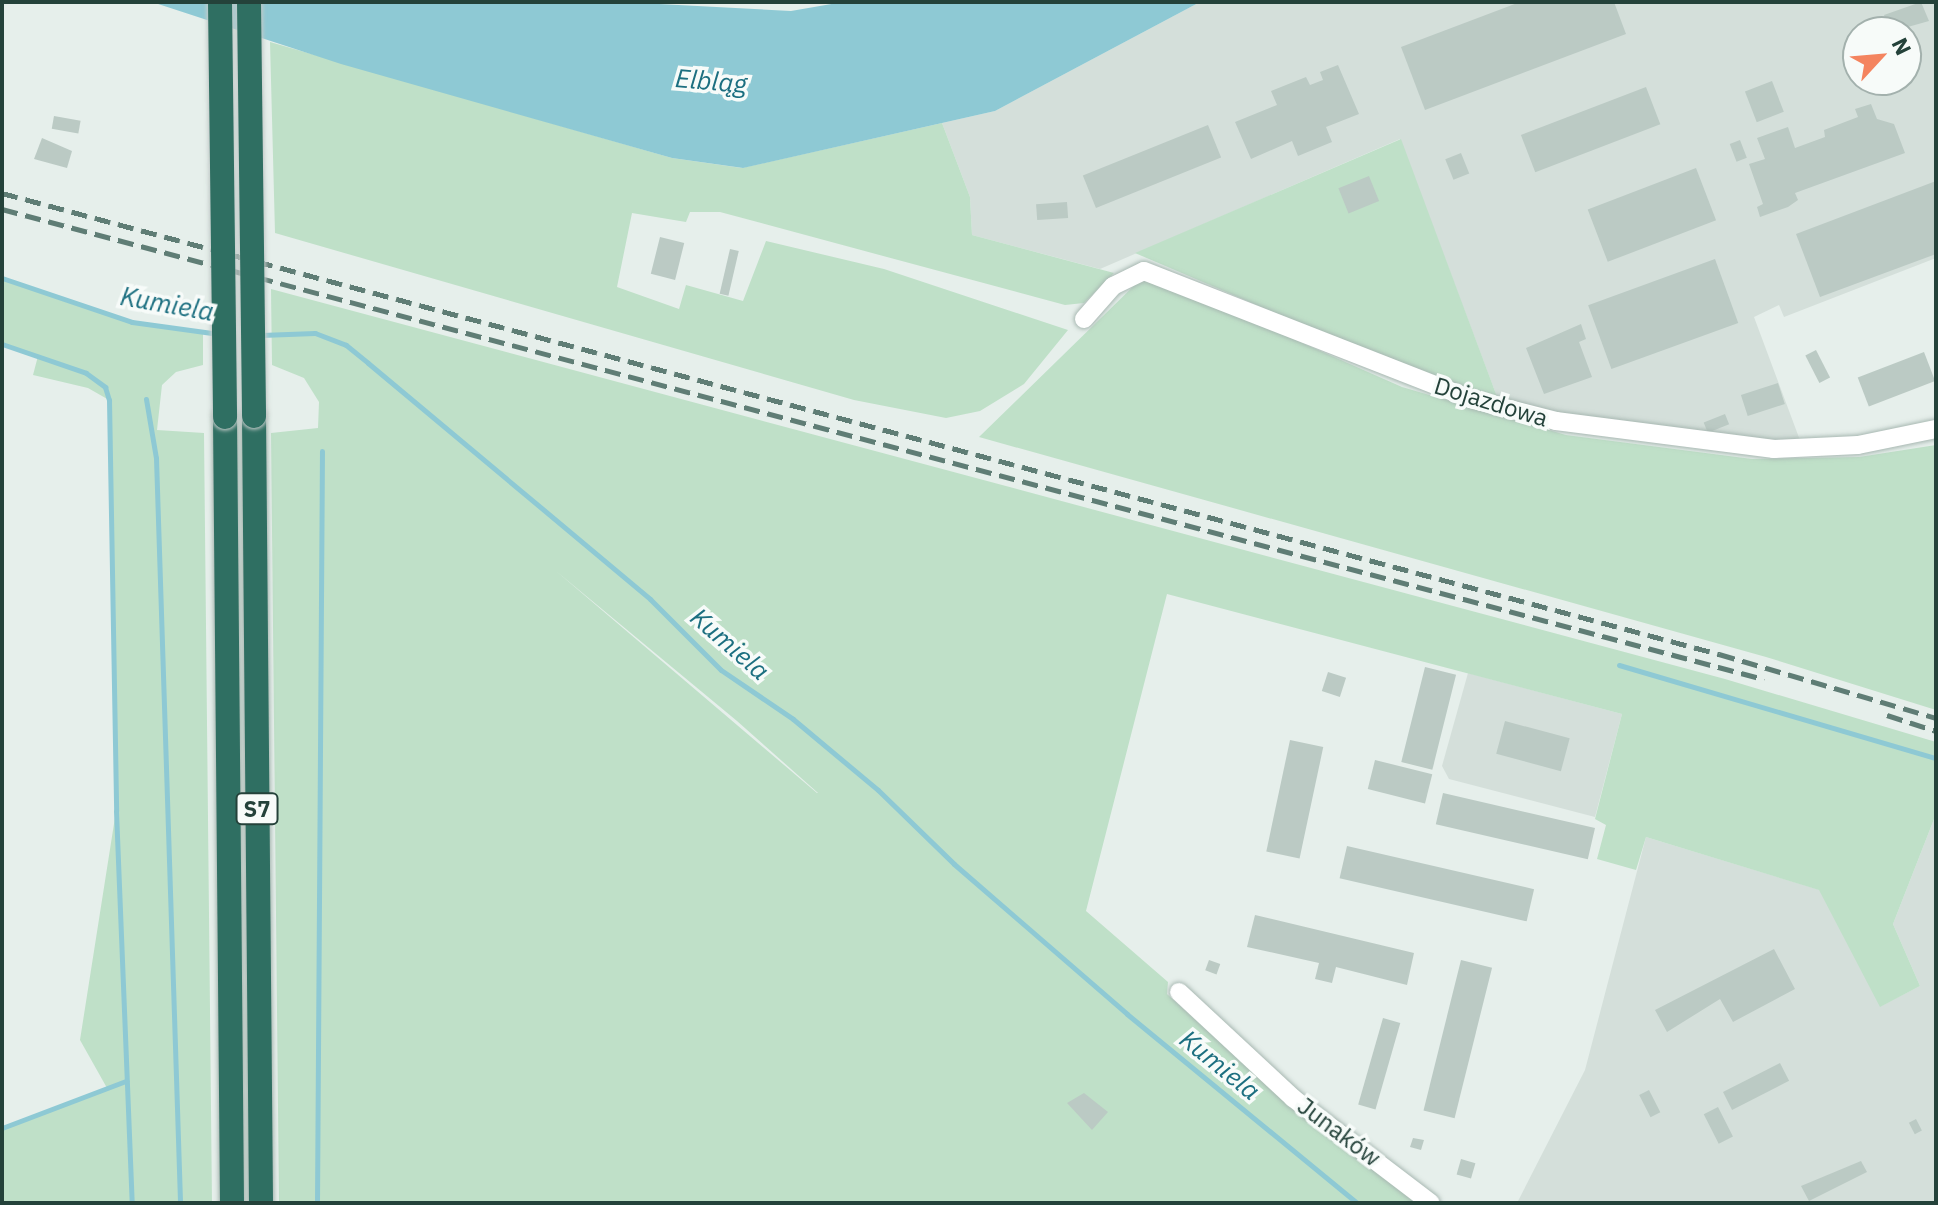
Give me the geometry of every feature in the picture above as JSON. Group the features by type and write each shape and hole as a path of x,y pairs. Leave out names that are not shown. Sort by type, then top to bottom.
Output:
{"highway":[{"name":"S7","path":"220,2 232,1203"},
{"name":"S7","path":"249,2 261,1203"}],"street":[{"name":"Dojazdowa","path":"1084,319 1113,286 1144,271 1470,399 1556,421 1774,449 1858,445 1936,429"},
{"name":"Junaków","path":"1179,992 1293,1098 1431,1203"}],"shaded area":[{"path":"1200,2 1936,2 1936,258 1784,317 1779,305 1754,317 1801,443 1664,432 1499,402 1400,139 1100,269 972,235 970,197 942,123 995,111"},
{"path":"1468,673 1622,714 1595,817 1449,779 1442,766"},
{"path":"1936,814 1936,1203 1517,1203 1585,1070 1646,837 1820,890 1881,1006 1920,986 1893,924"}],"green space":[{"path":"270,42 672,158 742,168 942,123 970,197 972,235 1114,273 1084,303 1065,305 720,212 690,212 686,222 632,213 617,287 679,309 686,285 743,301 766,241 884,269 1068,330 1024,384 980,411 946,418 854,400 275,233"},
{"path":"1401,139 1499,402 1423,376 1135,253"},
{"path":"1146,274 1402,387 1566,435 1752,459 1859,457 1936,445 1936,710 1766,657 979,437"},
{"path":"2,278 132,322 203,334 203,365 176,372 162,385 157,430 204,433 212,1203 2,1203 2,1128 107,1088 80,1040 116,811 109,400 88,388 33,375 38,356 2,344"},
{"path":"271,289 1725,679 1936,742 1936,814 1893,924 1920,986 1880,1007 1819,890 1646,837 1636,870 1597,859 1606,825 1595,819 1622,714 1167,594 1086,911 1168,982 1167,994 1290,1106 1420,1203 279,1203 271,433 318,428 319,402 304,378 272,365","holes":["556,571 737,721 818,793"]}],"water":[{"name":"Elbląg","path":"152,2 621,2 791,11 843,2 1200,2 995,111 743,168 672,158 341,64"}],"building":[{"path":"1520,2 1614,2 1626,34 1425,110 1401,47"},
{"path":"1921,2 1929,21 1922,23 1922,16 1884,15"},
{"path":"1338,65 1359,114 1326,127 1332,142 1298,156 1292,141 1251,159 1235,122 1277,105 1271,91 1306,77 1310,85 1323,80 1320,72"},
{"path":"1772,81 1784,112 1757,122 1745,91"},
{"path":"1646,87 1660,124 1535,172 1521,135"},
{"path":"1871,104 1877,119 1894,124 1905,153 1795,193 1798,200 1788,207 1760,217 1757,207 1763,204 1749,164 1765,159 1757,138 1788,127 1795,148 1825,137 1824,130 1858,117 1855,109"},
{"path":"54,116 81,121 78,133 52,129"},
{"path":"1208,125 1221,157 1096,208 1083,176"},
{"path":"42,138 72,151 67,168 34,159"},
{"path":"1740,140 1747,158 1737,162 1730,144"},
{"path":"1461,153 1469,173 1453,180 1445,159"},
{"path":"1696,168 1716,220 1608,262 1588,210"},
{"path":"1369,176 1379,201 1349,213 1338,188"},
{"path":"1936,181 1936,254 1820,297 1796,234"},
{"path":"1067,202 1068,218 1037,220 1036,204"},
{"path":"660,237 684,243 675,280 651,274"},
{"path":"730,249 739,251 728,296 720,294"},
{"path":"1715,259 1738,323 1611,369 1588,305"},
{"path":"1581,324 1586,339 1579,342 1592,377 1544,394 1526,348"},
{"path":"1816,350 1830,378 1819,383 1805,355"},
{"path":"1924,352 1935,381 1869,406 1858,377"},
{"path":"1778,383 1785,404 1748,416 1741,395"},
{"path":"1725,414 1729,424 1708,433 1704,423"},
{"path":"1425,667 1456,675 1432,770 1401,762"},
{"path":"1328,672 1346,678 1340,697 1322,691"},
{"path":"1505,721 1570,738 1561,771 1496,754"},
{"path":"1290,740 1323,747 1300,859 1266,852"},
{"path":"1375,760 1432,774 1425,803 1368,789"},
{"path":"1443,793 1595,828 1588,859 1436,824"},
{"path":"1347,846 1534,889 1527,921 1340,878"},
{"path":"1255,915 1414,953 1407,985 1336,967 1332,983 1315,979 1319,963 1247,947"},
{"path":"1774,949 1795,989 1733,1022 1720,999 1667,1032 1655,1010"},
{"path":"1209,960 1220,964 1217,974 1205,970"},
{"path":"1461,960 1492,968 1455,1118 1424,1110"},
{"path":"1383,1018 1400,1023 1375,1109 1358,1105"},
{"path":"1780,1063 1789,1081 1732,1110 1723,1092"},
{"path":"1649,1090 1660,1112 1651,1117 1639,1095"},
{"path":"1084,1093 1108,1112 1092,1130 1067,1103"},
{"path":"1718,1107 1733,1136 1719,1144 1704,1114"},
{"path":"1916,1119 1922,1131 1915,1134 1909,1123"},
{"path":"1413,1138 1424,1140 1421,1150 1410,1147"},
{"path":"1461,1159 1475,1163 1471,1179 1457,1174"},
{"path":"1861,1161 1867,1172 1809,1201 1801,1186"}],"waterway":[{"name":"Kumiela","path":"2,278 132,322 219,334"},
{"name":"Kumiela","path":"261,335 315,333 346,345 650,599 721,670 793,719 878,790 954,864 1127,1014 1357,1203"},
{"path":"2,344 86,373 105,387 109,400 116,811 132,1203"},
{"path":"146,399 156,458 180,1203"},
{"path":"317,1203 322,451"},
{"path":"1619,665 1936,758"},
{"path":"2,1128 126,1081"}],"railway":[{"path":"2,193 1719,654 1936,718"},
{"path":"2,209 1764,679"},
{"path":"1887,715 1936,731"}]}
